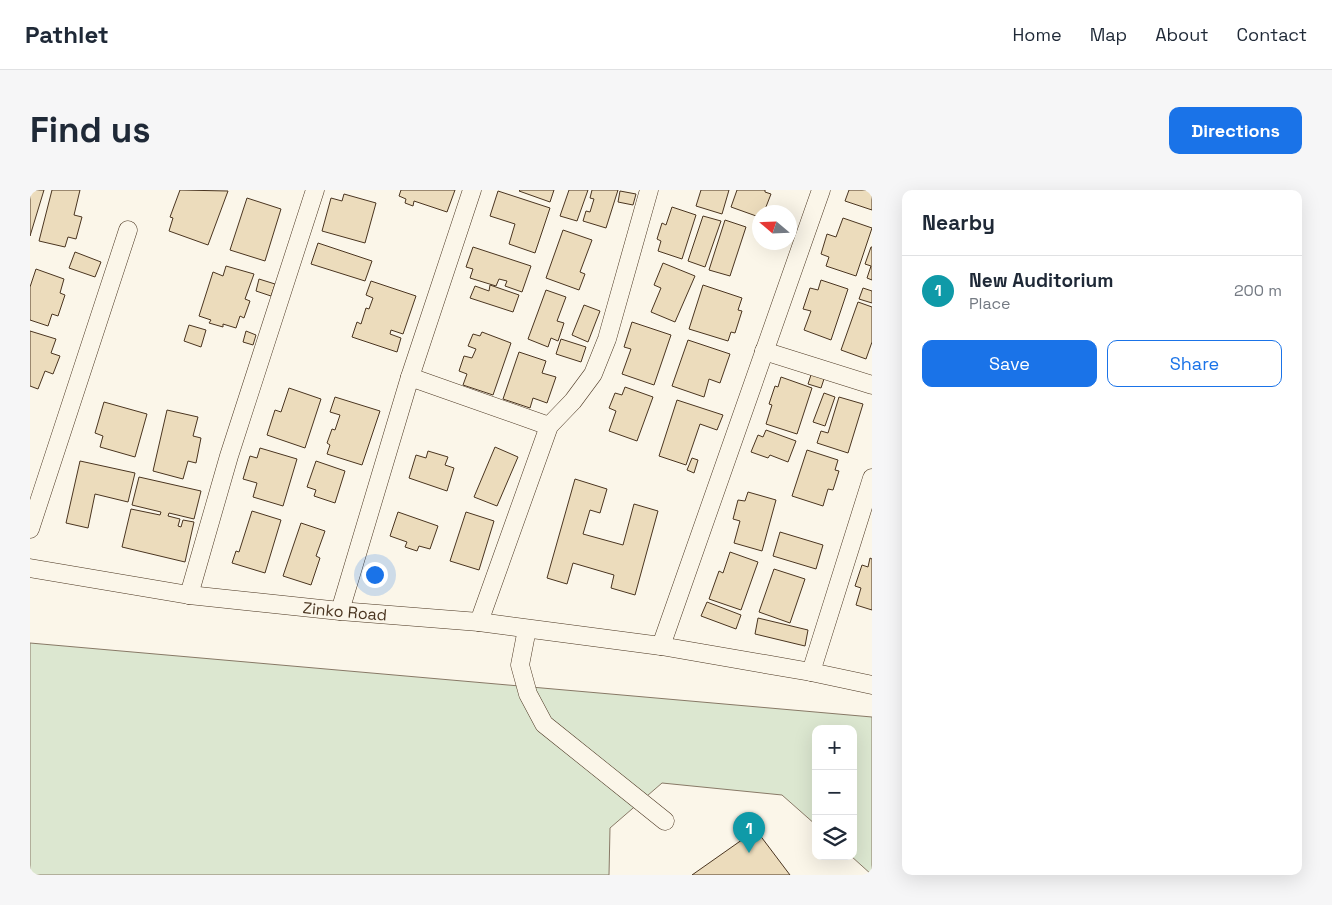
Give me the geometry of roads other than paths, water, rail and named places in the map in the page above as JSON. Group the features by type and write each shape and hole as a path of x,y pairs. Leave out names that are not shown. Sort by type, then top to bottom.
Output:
{"street":[{"path":"190,595 229,456 314,190"},
{"path":"340,611 410,377 472,190"},
{"path":"479,622 549,426 573,400 593,374 607,339 648,190"},
{"path":"661,646 821,190"},
{"path":"30,529 128,230"},
{"path":"764,351 872,385"},
{"path":"410,377 549,426"},
{"path":"810,672 872,478"},
{"name":"Zinko Road","path":"30,568 190,595 340,611 479,622 661,646 810,672 872,685"},
{"path":"527,629 520,665 528,694 544,724 665,820"}],"place":[{"name":"New Auditorium","path":"749,853"}]}
